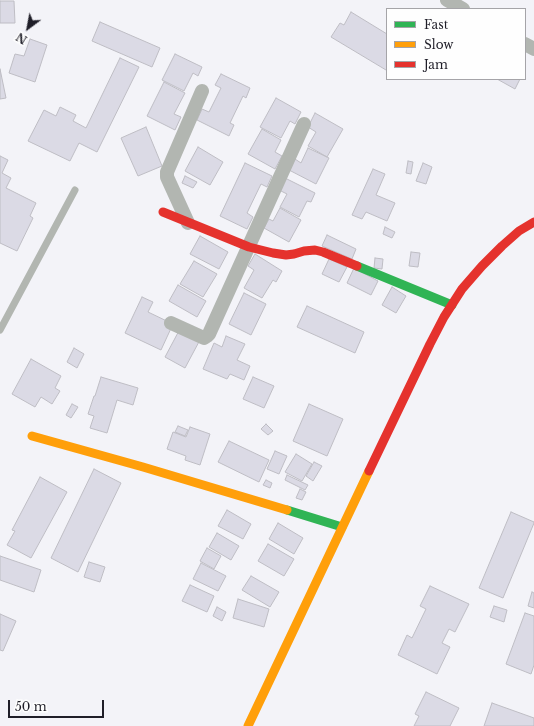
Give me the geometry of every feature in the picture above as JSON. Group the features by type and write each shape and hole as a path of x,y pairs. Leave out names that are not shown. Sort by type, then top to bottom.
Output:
{"street":[{"path":"447,0 460,8"},
{"path":"188,223 167,176 167,172 202,91"},
{"path":"171,323 204,338 209,334 304,124"},
{"path":"163,212 249,247 273,254 286,255 315,250 323,252 452,305"},
{"path":"248,726 342,527 444,317 462,289 482,266 519,231 534,222"},
{"path":"32,436 143,467 342,527"}],"lane":[{"path":"0,330 75,190"}],"building":[{"path":"0,1 14,1 15,23 0,23"},
{"path":"351,12 386,33 386,70 331,37 340,23 344,25"},
{"path":"100,22 160,48 152,67 92,41"},
{"path":"30,39 47,45 35,82 9,73 15,54 24,56"},
{"path":"175,54 202,67 198,76 193,73 184,91 162,80"},
{"path":"120,58 139,67 97,152 79,143 70,161 28,141 44,110 56,116 60,107 76,115 73,121 86,128"},
{"path":"0,69 6,98 0,99"},
{"path":"221,74 250,88 246,98 243,96 230,123 234,125 229,136 197,120 202,109 209,112 221,88 215,85"},
{"path":"499,80 520,80 515,89"},
{"path":"164,82 185,93 174,114 181,117 175,130 147,116"},
{"path":"276,98 301,112 295,124 290,121 281,138 260,127"},
{"path":"315,113 343,129 327,157 308,146 316,132 308,127"},
{"path":"146,127 162,166 138,176 121,138"},
{"path":"262,129 281,140 275,152 282,156 275,169 248,154"},
{"path":"198,147 223,162 210,185 185,171"},
{"path":"308,148 329,158 316,184 289,170 295,159 301,163"},
{"path":"0,156 8,160 2,173 11,178 6,188 36,203 30,216 33,218 17,251 0,243"},
{"path":"408,161 413,162 411,174 406,173"},
{"path":"245,163 272,176 267,187 261,184 247,213 253,217 247,229 220,216"},
{"path":"423,163 432,167 426,184 416,181"},
{"path":"373,169 385,174 376,195 395,203 387,221 366,212 362,219 352,215"},
{"path":"185,176 197,182 193,188 182,183"},
{"path":"285,178 315,193 311,202 307,201 299,217 280,207 287,194 279,190"},
{"path":"280,208 301,220 289,242 264,228 269,219 273,221"},
{"path":"385,227 395,232 392,238 383,234"},
{"path":"327,235 356,249 352,259 322,246"},
{"path":"200,236 228,252 219,269 190,254"},
{"path":"411,252 420,253 418,267 409,266"},
{"path":"255,254 282,271 276,282 273,280 262,298 244,288 254,270 248,266"},
{"path":"375,258 383,259 382,269 374,268"},
{"path":"329,259 347,267 339,282 322,274"},
{"path":"194,261 217,274 203,297 180,284"},
{"path":"354,268 378,281 371,295 347,283"},
{"path":"178,285 206,301 197,317 169,301"},
{"path":"392,287 406,296 396,313 382,305"},
{"path":"244,293 266,304 251,335 229,324"},
{"path":"142,297 153,302 148,312 173,324 161,350 125,333"},
{"path":"307,306 364,332 355,353 297,327"},
{"path":"181,327 201,338 185,368 165,357"},
{"path":"226,336 245,344 237,360 250,366 244,380 230,374 227,379 203,369 214,343 222,347"},
{"path":"74,348 84,354 77,368 67,362"},
{"path":"31,359 61,376 55,388 60,391 52,404 41,397 35,407 12,394"},
{"path":"101,377 138,388 133,405 117,400 107,433 90,428 94,416 88,414"},
{"path":"253,377 274,386 264,408 243,399"},
{"path":"72,404 78,407 71,418 66,415"},
{"path":"309,404 343,419 327,456 293,441"},
{"path":"266,424 273,431 268,435 261,429"},
{"path":"178,426 188,430 185,436 175,432"},
{"path":"190,427 210,434 200,465 185,460 186,456 167,449 173,432 186,437"},
{"path":"229,441 269,460 259,482 218,462"},
{"path":"275,451 287,456 279,474 267,469"},
{"path":"296,454 312,464 302,481 285,472"},
{"path":"314,462 322,466 313,481 306,476"},
{"path":"94,469 121,483 78,572 51,558"},
{"path":"287,475 308,485 305,490 285,480"},
{"path":"40,477 67,492 31,558 7,545 15,531 12,530"},
{"path":"266,480 272,483 270,488 263,485"},
{"path":"300,489 306,492 302,500 296,498"},
{"path":"227,510 251,524 243,539 218,526"},
{"path":"511,512 534,523 503,598 479,588"},
{"path":"278,523 303,538 294,554 269,539"},
{"path":"217,533 239,546 231,560 209,547"},
{"path":"268,544 294,559 284,576 258,561"},
{"path":"207,548 221,556 214,569 200,561"},
{"path":"0,556 41,570 34,592 0,580"},
{"path":"89,562 105,567 100,582 84,577"},
{"path":"201,563 226,576 218,591 193,579"},
{"path":"251,576 279,592 270,607 242,590"},
{"path":"190,585 214,596 207,612 182,601"},
{"path":"430,586 469,604 455,632 449,629 442,643 450,647 437,674 398,655 407,635 412,638 426,609 420,606"},
{"path":"532,592 534,593 534,608 528,606"},
{"path":"238,599 269,609 264,627 233,618"},
{"path":"494,606 507,610 504,622 490,617"},
{"path":"217,607 226,612 222,621 213,616"},
{"path":"525,613 534,616 534,665 531,674 506,664"},
{"path":"0,614 16,621 3,651 0,650"},
{"path":"426,692 459,708 450,726 414,726 419,716 415,714"},
{"path":"492,703 534,718 534,726 484,726"}],"traffic: fast":[{"path":"357,266 452,305"},
{"path":"287,510 342,527"}],"traffic: slow":[{"path":"32,436 287,510"},
{"path":"248,726 369,471"}],"traffic: jam":[{"path":"163,212 249,247 286,255 315,250 357,266"},
{"path":"369,471 430,344 444,317 462,289 502,246 519,231 534,222"}]}
